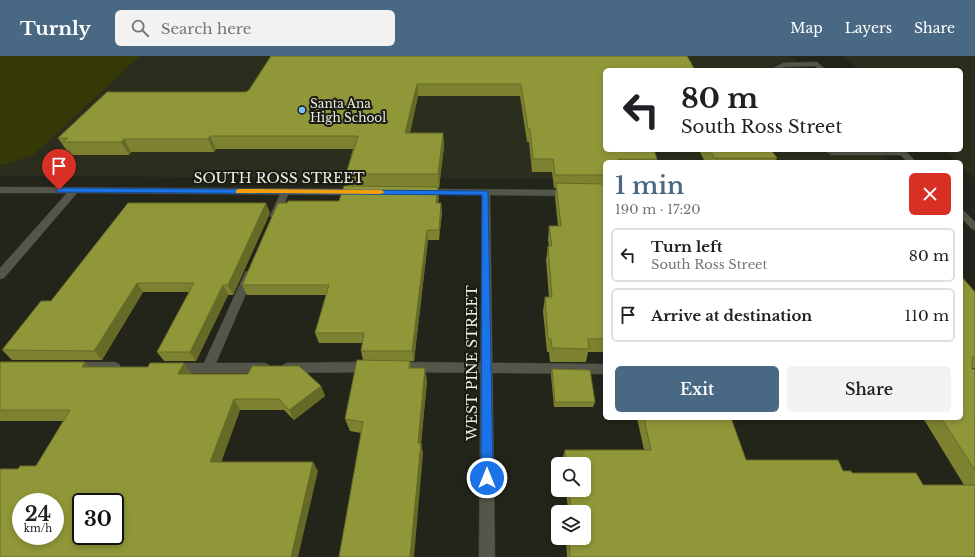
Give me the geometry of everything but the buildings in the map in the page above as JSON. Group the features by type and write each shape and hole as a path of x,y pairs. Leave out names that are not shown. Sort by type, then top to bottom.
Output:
{"street":[{"path":"777,68 783,65 817,64 821,68"},
{"path":"830,152 866,152"},
{"path":"903,152 910,160"},
{"name":"SOUTH ROSS STREET","path":"0,190 362,192"},
{"path":"0,274 74,191"},
{"path":"270,227 285,192"},
{"path":"416,192 581,193"},
{"name":"WEST PINE STREET","path":"486,192 487,557"},
{"path":"963,215 975,227"},
{"path":"208,368 254,262"},
{"path":"62,366 123,367"},
{"path":"162,368 487,367 603,369"}],"shaded area":[{"name":"Santa Ana High School","path":"0,56 790,56 802,68 603,68 603,152 881,152 889,160 603,160 603,179 0,176"},
{"path":"843,56 975,56 975,179 963,168 963,160 955,160 946,152 963,152 963,68 856,68"}],"green space":[{"path":"0,56 140,56 33,155 6,164 0,164"}],"slow traffic":[{"path":"239,192 381,192"}],"place":[{"name":"Santa Ana High School","path":"302,110"}],"route":[{"path":"59,190 486,192 487,478"}]}
